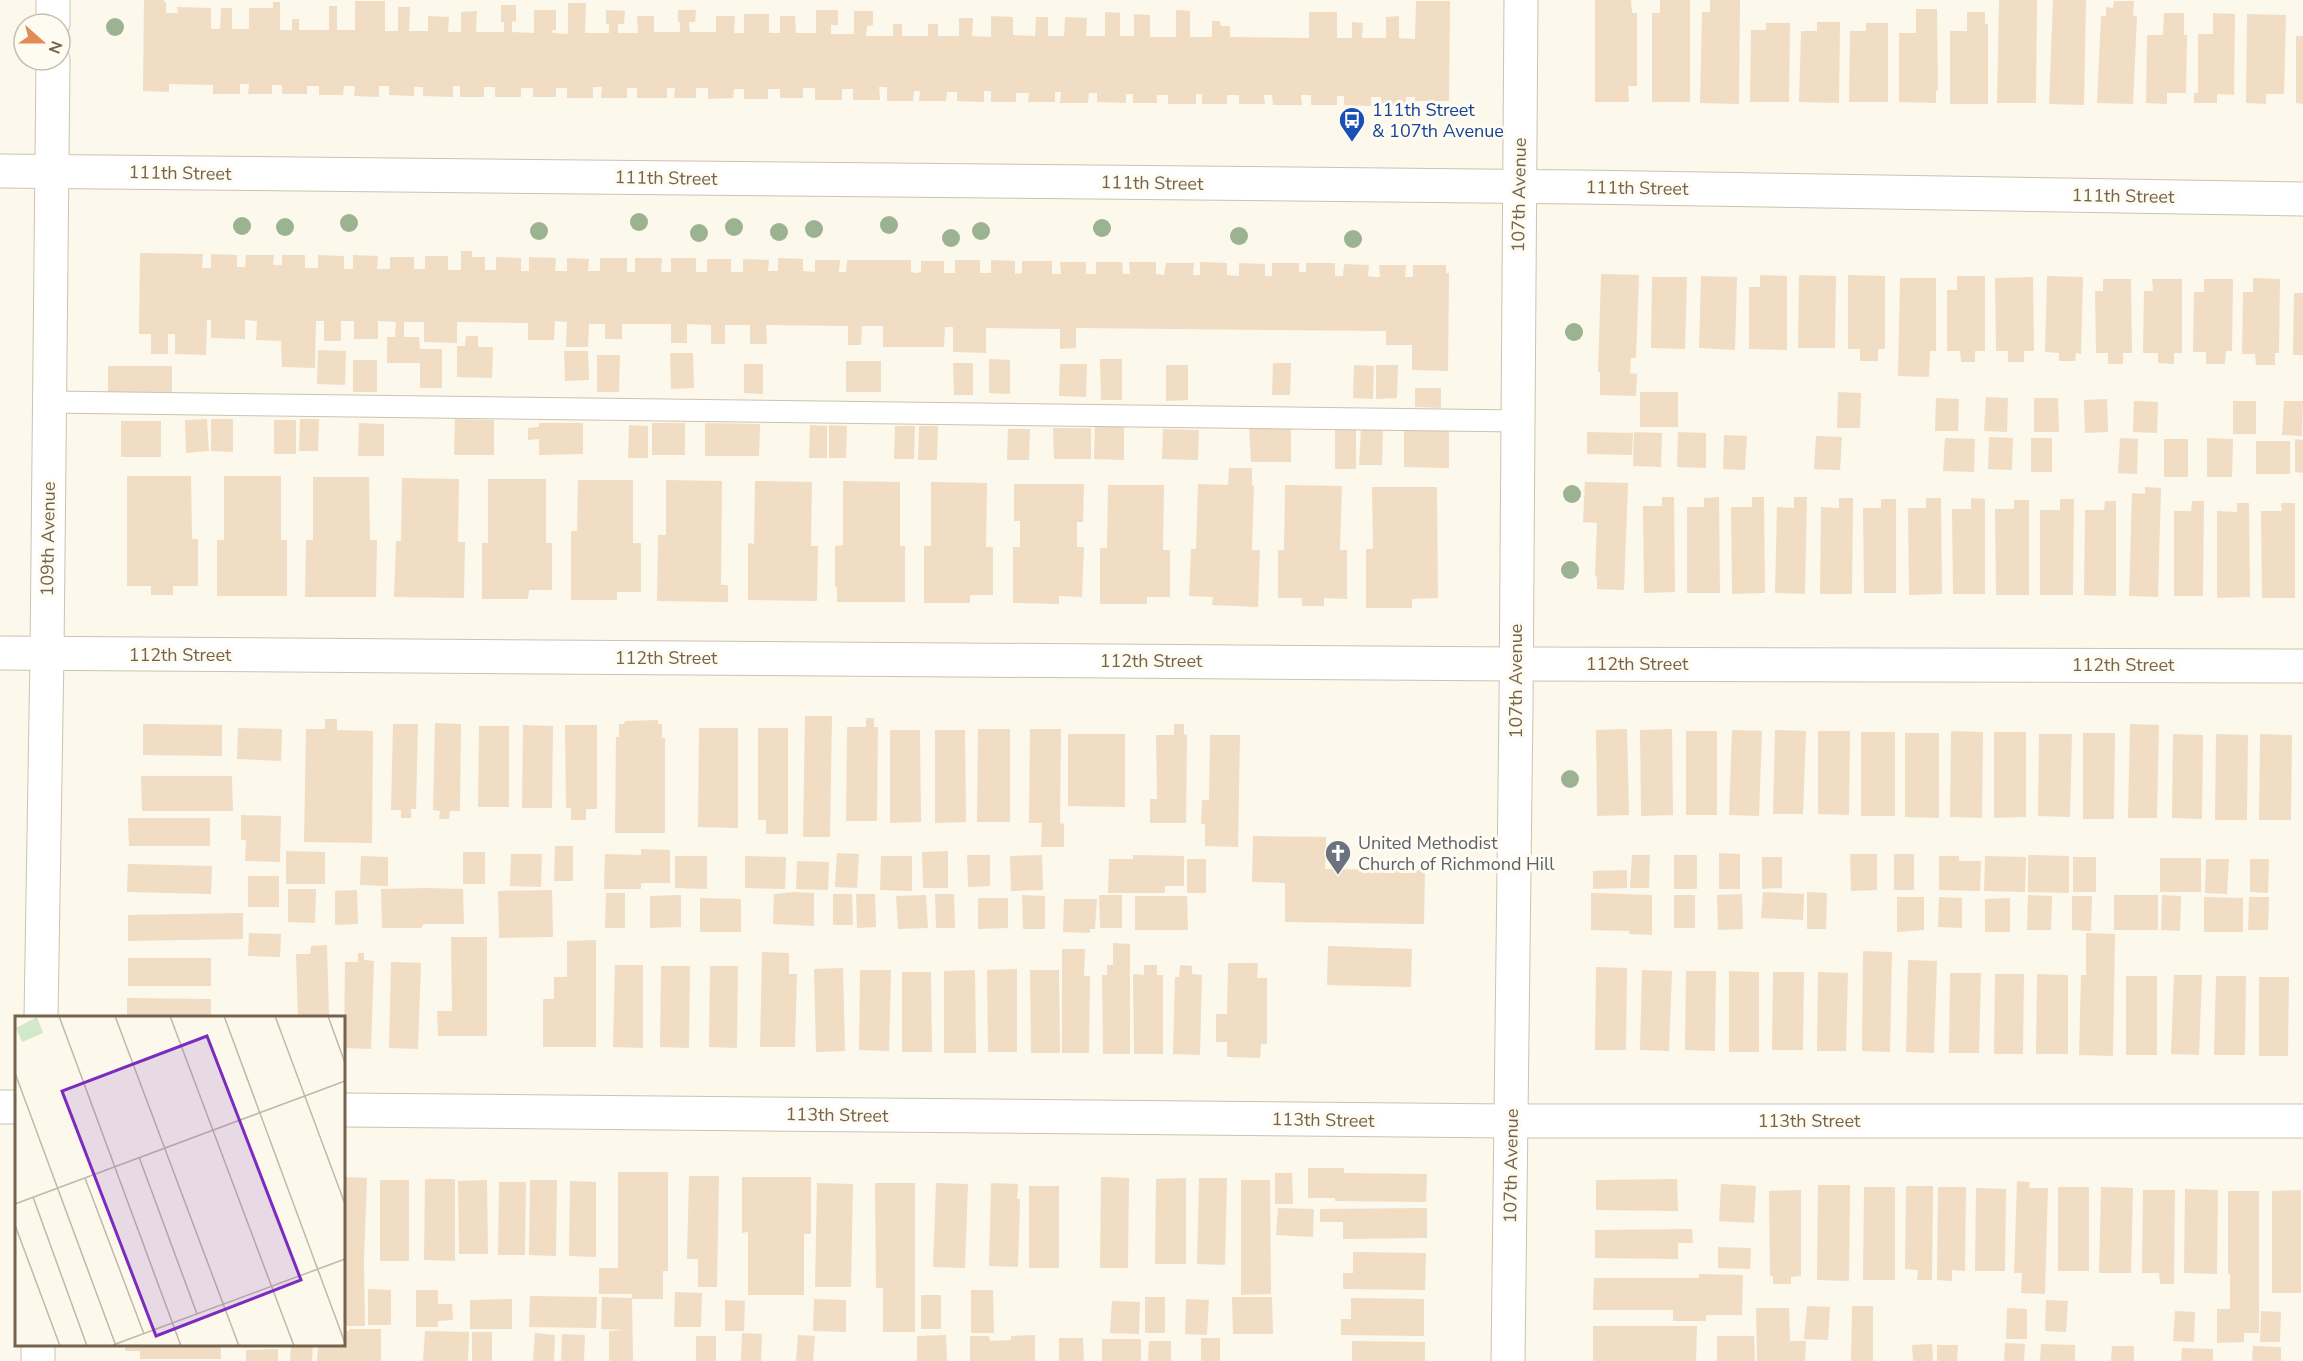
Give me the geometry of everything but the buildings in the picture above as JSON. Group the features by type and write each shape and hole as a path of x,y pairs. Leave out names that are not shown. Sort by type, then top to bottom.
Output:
{"street":[{"name":"107th Avenue","path":"1508,1361 1521,0"},
{"name":"109th Avenue","path":"41,1016 53,72"},
{"name":"111th Street","path":"0,171 1519,187 2303,199"},
{"name":"112th Street","path":"0,653 1516,664 2303,666"},
{"name":"113th Street","path":"345,1110 1511,1121 2303,1121"}],"lane":[{"path":"50,402 1518,421"}],"place":[{"name":"111th Street & 107th Avenue","path":"1352,143"},
{"name":"United Methodist Church of Richmond Hill","path":"1338,876"}]}
